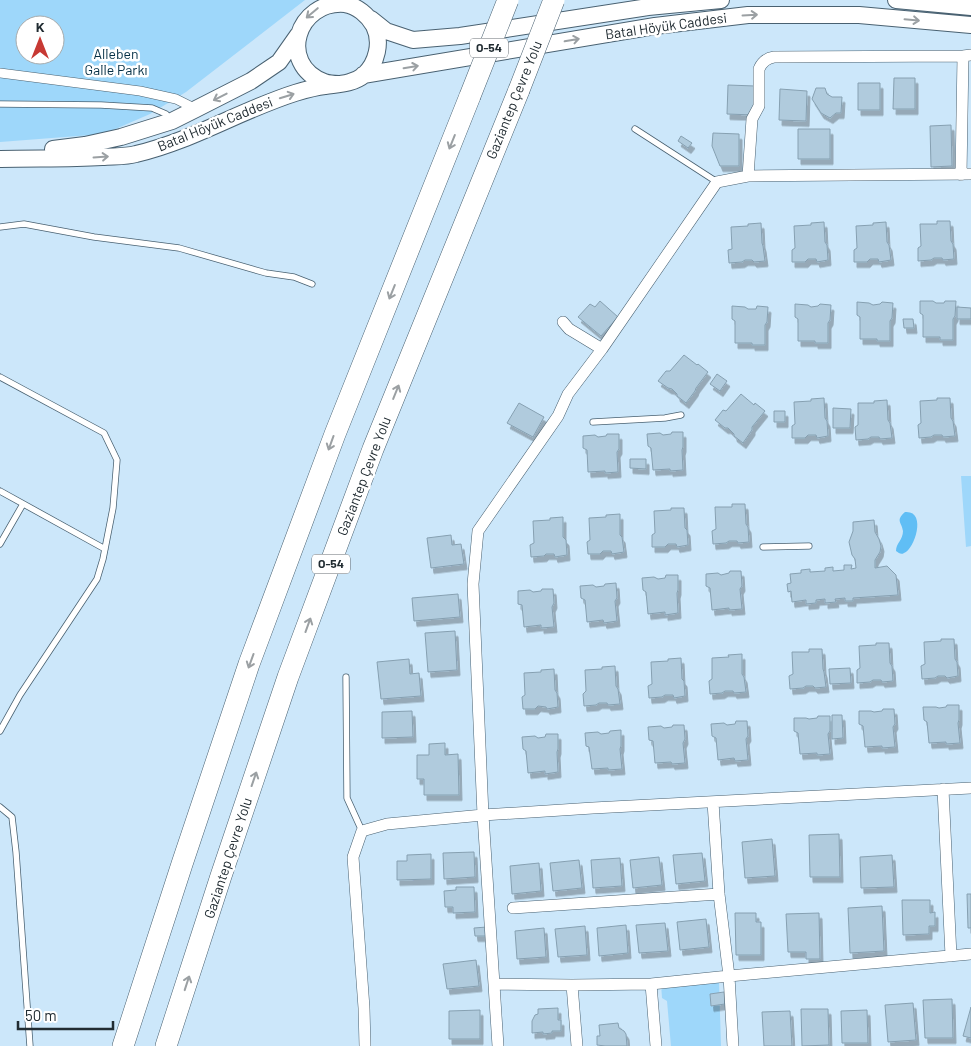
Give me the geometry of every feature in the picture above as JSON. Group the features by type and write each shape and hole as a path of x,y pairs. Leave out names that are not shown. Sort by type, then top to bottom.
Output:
{"highway":[{"name":"O-54","path":"123,1046 250,664 335,434 508,0"},
{"name":"Gaziantep Çevre Yolu","path":"166,1046 288,678 373,449 554,0"}],"main road":[{"name":"Batal Höyük Caddesi","path":"0,157 85,145 122,137 172,121 251,81 279,62 310,14 320,7 331,4 344,4 357,8 386,31 413,40 460,36 648,7 721,0"},
{"path":"896,0 971,7"},
{"name":"Batal Höyük Caddesi","path":"0,157 84,158 135,155 183,140 279,98 316,88 352,82 363,75 655,26 748,15 859,15 971,25"},
{"path":"363,75 372,65 378,46 375,27 367,16"},
{"path":"298,35 297,47 300,59 306,70 315,78 326,83 339,84"}],"street":[{"path":"498,1046 483,815 473,584 478,531 558,416 568,394 602,349 717,182 748,176 966,175 967,56 774,57 768,59 761,65 760,69 760,106 752,119 748,176"},
{"path":"0,73 140,91 176,99 196,109"},
{"path":"564,322 569,329 602,349"},
{"path":"365,1046 353,857 362,831 387,824 483,815 971,788"},
{"path":"943,789 950,956"},
{"path":"713,802 719,894 733,1046"},
{"path":"513,908 719,894"},
{"path":"495,984 651,984 971,954"},
{"path":"651,984 656,1046"},
{"path":"572,985 577,1046"}],"lane":[{"path":"0,104 101,105 152,108 166,114 172,121"},
{"path":"634,129 717,182"},
{"path":"0,226 24,224 94,237 179,248 266,272 294,277 312,284"},
{"path":"0,377 104,433 116,460 113,508 97,579 20,695 0,731"},
{"path":"593,422 665,418 681,415"},
{"path":"0,491 105,549"},
{"path":"0,544 23,504"},
{"path":"763,548 809,546"},
{"path":"346,677 347,798 362,831"},
{"path":"0,807 12,818 17,862 30,1046"}],"green space":[{"name":"Alleben Galle Parkı","path":"0,0 305,0 186,92 150,114 104,134 0,142"},
{"path":"961,476 971,476 971,546 966,547"},
{"path":"719,981 721,1046 671,1046 667,1001 662,998 661,984"}],"shaded area":[{"path":"905,512 912,513 916,517 917,530 912,545 901,554 896,551 903,534 900,518"}],"building":[{"path":"894,78 915,78 915,109 893,109"},
{"path":"858,83 880,83 880,110 858,110"},
{"path":"728,85 755,86 754,115 727,114"},
{"path":"816,88 825,88 827,94 832,97 842,97 841,113 836,113 830,118 821,113 812,99"},
{"path":"780,89 807,91 806,121 779,120"},
{"path":"951,125 952,166 931,167 930,126"},
{"path":"798,129 830,129 830,159 798,159"},
{"path":"713,133 739,134 739,166 720,166 712,146"},
{"path":"681,136 692,143 688,148 678,141"},
{"path":"937,221 950,221 954,259 943,260 942,258 934,258 918,261 918,248 921,246 920,224 937,224"},
{"path":"824,222 828,260 817,262 816,259 808,259 805,262 792,262 792,250 795,248 794,226"},
{"path":"886,222 887,242 891,260 879,262 878,259 870,259 867,262 854,262 854,250 857,248 856,226"},
{"path":"761,223 765,261 754,262 752,260 745,260 729,263 728,250 732,249 731,227"},
{"path":"600,301 618,317 601,336 578,317 590,304 595,307"},
{"path":"920,301 944,303 945,301 956,301 953,319 953,340 940,340 940,337 923,337 923,315 920,313"},
{"path":"857,302 873,305 882,302 893,303 890,321 890,341 860,339 860,317 857,315"},
{"path":"795,304 811,307 820,304 831,305 828,323 828,343 798,341 798,319 795,317"},
{"path":"732,306 748,309 756,309 757,306 768,307 765,325 765,345 735,343 735,321 732,319"},
{"path":"957,307 971,308 971,319 957,319"},
{"path":"903,319 913,319 914,328 904,328"},
{"path":"684,355 708,372 686,403 672,389 658,381"},
{"path":"717,374 727,381 720,391 710,384"},
{"path":"741,394 765,411 752,427 743,443 728,428 725,428 715,420"},
{"path":"824,398 828,436 817,438 816,435 808,435 805,438 792,438 792,426 795,424 794,402"},
{"path":"937,398 950,398 951,418 955,436 943,437 942,435 934,435 919,438 918,425 921,423 920,401 937,400"},
{"path":"887,400 888,420 892,438 880,439 879,437 871,437 856,440 855,427 858,425 858,403 874,403 874,401"},
{"path":"519,403 544,417 533,437 507,423"},
{"path":"833,408 851,409 850,428 833,428"},
{"path":"774,411 785,411 785,422 774,422"},
{"path":"672,432 683,432 683,470 653,470 651,448 648,446 647,434 660,433 663,435 671,434"},
{"path":"607,434 619,434 619,449 617,452 618,472 588,472 587,450 583,448 583,436 595,435 598,437 606,436"},
{"path":"630,459 646,459 646,469 630,468"},
{"path":"732,504 745,504 749,542 738,543 737,541 729,541 713,544 712,531 716,529 715,507 732,507"},
{"path":"671,508 684,508 688,545 677,547 676,544 668,544 665,547 652,547 652,535 655,533 654,511 671,510"},
{"path":"620,514 620,535 624,552 612,554 611,551 603,551 600,554 588,554 587,542 590,540 589,518"},
{"path":"563,517 563,537 566,540 567,555 555,557 554,554 546,554 544,556 531,557 530,545 534,543 533,521"},
{"path":"874,520 875,532 881,546 875,560 875,568 887,566 896,575 898,595 853,598 853,601 845,601 845,598 835,599 836,602 825,603 825,599 816,600 816,603 806,604 806,600 792,602 791,591 788,592 787,584 791,583 790,574 801,573 801,570 810,569 810,572 825,571 825,568 833,567 833,571 844,570 844,565 852,565 851,569 856,568 849,542 853,531 853,522"},
{"path":"451,535 452,545 461,544 464,564 431,568 427,538"},
{"path":"730,571 741,571 742,609 712,610 710,588 706,586 706,574 718,573 721,575"},
{"path":"666,575 678,575 678,613 665,615 665,612 648,614 646,592 643,590 642,578 654,577 658,579 665,578"},
{"path":"616,583 617,621 604,623 603,620 587,622 585,600 581,598 580,586 593,585 596,587"},
{"path":"542,589 553,589 554,627 541,628 541,625 524,627 522,605 518,604 518,591 530,590 533,592 541,591"},
{"path":"458,594 460,617 414,621 412,598"},
{"path":"455,631 457,670 428,672 425,633"},
{"path":"941,639 954,639 958,676 947,678 945,676 938,676 922,679 921,666 925,664 924,642 941,641"},
{"path":"876,643 889,643 893,681 882,682 881,680 873,680 857,683 857,670 860,668 859,646 876,645"},
{"path":"809,649 822,649 826,687 815,688 813,686 806,686 790,689 789,676 793,674 792,652 809,652"},
{"path":"742,654 742,674 746,692 734,693 733,691 725,691 710,694 709,681 712,679 712,658"},
{"path":"681,658 685,696 674,698 673,695 665,695 649,698 648,686 652,684 651,662"},
{"path":"409,659 410,674 419,673 421,696 381,699 377,662"},
{"path":"615,666 616,686 620,704 608,705 607,703 599,703 584,706 583,694 586,691 585,670"},
{"path":"850,668 851,683 830,684 829,669"},
{"path":"554,669 558,707 547,709 546,707 538,706 535,709 523,709 522,697 525,695 524,673"},
{"path":"947,705 959,705 960,743 929,743 923,707 939,708 946,707"},
{"path":"883,709 894,709 895,747 865,747 863,726 859,724 859,711 874,712 882,711"},
{"path":"412,711 413,737 382,738 382,712"},
{"path":"832,715 842,715 843,738 832,739"},
{"path":"818,716 830,716 830,731 828,734 830,754 800,754 798,733 794,731 794,718 809,719 817,718"},
{"path":"736,721 747,721 748,760 735,761 734,758 718,760 716,738 712,736 711,724 724,723 727,725 735,724"},
{"path":"673,725 684,725 685,763 655,763 653,741 649,740 648,727 661,726 664,728 672,727"},
{"path":"621,730 622,769 592,769 585,733 598,732 601,734"},
{"path":"546,734 558,734 558,772 545,774 545,771 528,773 526,751 523,749 522,737 535,736 538,738 545,737"},
{"path":"445,743 445,755 458,754 459,795 424,795 424,779 417,779 417,755 429,755 429,744"},
{"path":"839,834 840,877 810,877 809,835"},
{"path":"772,839 775,876 745,878 742,842"},
{"path":"474,852 475,877 444,879 443,853"},
{"path":"702,853 705,881 676,884 673,855"},
{"path":"431,854 431,879 397,880 397,861 407,861 407,855"},
{"path":"892,855 894,887 861,888 860,857"},
{"path":"659,857 662,885 633,888 630,860"},
{"path":"620,858 622,886 593,888 591,860"},
{"path":"579,860 582,888 553,891 550,863"},
{"path":"539,863 541,891 512,894 510,866"},
{"path":"456,887 474,887 475,912 453,913 453,907 445,907 444,891 456,890"},
{"path":"967,894 971,894 971,928 968,928"},
{"path":"902,900 930,900 930,913 935,912 935,926 929,926 929,934 903,935"},
{"path":"882,906 884,951 850,953 848,908"},
{"path":"735,913 756,913 756,922 761,922 761,955 736,955"},
{"path":"819,913 820,959 806,959 806,952 788,952 786,914"},
{"path":"706,919 709,947 680,950 677,922"},
{"path":"665,923 668,951 639,953 636,925"},
{"path":"626,925 628,953 599,956 597,928"},
{"path":"585,926 587,955 558,957 555,929"},
{"path":"487,927 488,936 475,936 474,928"},
{"path":"544,928 546,957 517,959 515,931"},
{"path":"476,960 479,986 447,989 443,964"},
{"path":"724,992 725,1004 711,1006 710,994"},
{"path":"952,999 953,1038 925,1038 923,1000"},
{"path":"913,1003 916,1040 888,1042 885,1005"},
{"path":"971,1007 971,1038 963,1036"},
{"path":"558,1008 558,1020 561,1020 561,1031 543,1034 543,1032 532,1033 532,1021 535,1015 538,1014 538,1009"},
{"path":"801,1009 828,1009 829,1045 802,1046"},
{"path":"480,1010 480,1039 449,1039 449,1011"},
{"path":"867,1010 868,1043 842,1043 841,1011"},
{"path":"790,1011 792,1046 764,1046 762,1012"},
{"path":"618,1023 619,1028 626,1034 627,1046 597,1045 597,1036 600,1036 599,1025"}]}
